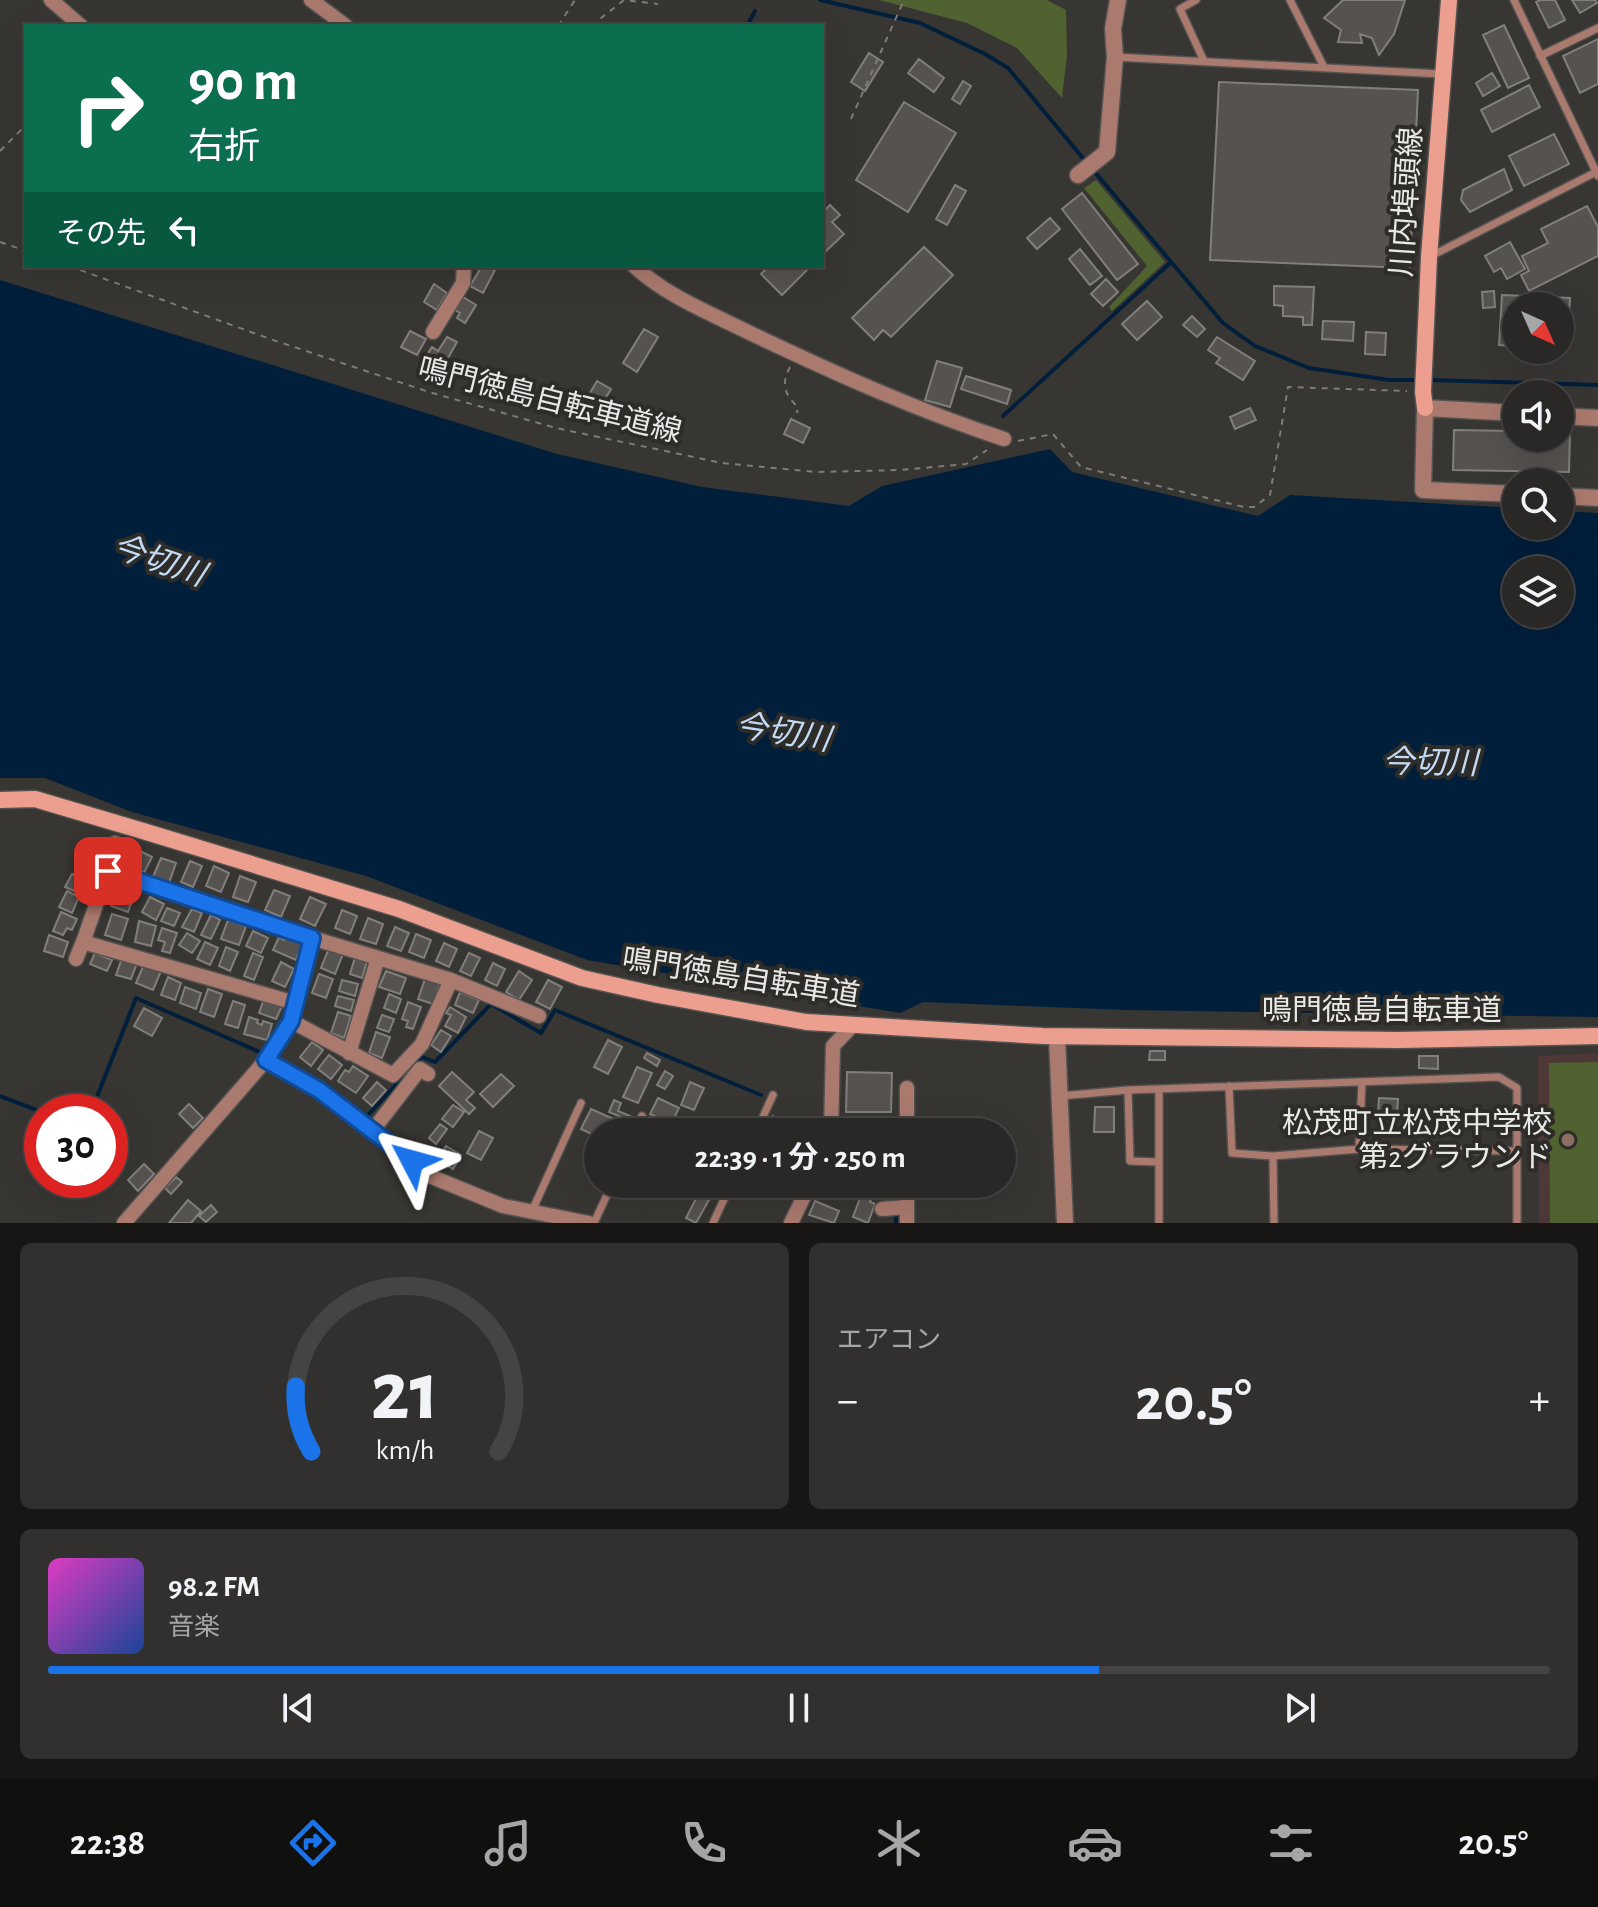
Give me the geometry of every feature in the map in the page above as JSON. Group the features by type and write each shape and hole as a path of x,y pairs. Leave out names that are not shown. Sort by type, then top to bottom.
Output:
{"main road":[{"name":"川内埠頭線","path":"1424,400 1429,257 1449,0"},
{"name":"鳴門徳島自転車道","path":"0,800 35,799 399,909 582,978 792,1020 1057,1037 1398,1040 1598,1036"}],"street":[{"path":"51,0 79,24"},
{"path":"311,0 343,24"},
{"path":"1078,175 1107,152 1115,57 1113,29 1118,0"},
{"path":"433,332 463,283 464,268"},
{"path":"637,268 679,299 796,355 895,400 1004,439"},
{"path":"1502,411 1424,400 1423,490 1502,493"},
{"path":"1574,417 1598,418"},
{"path":"1574,497 1598,498"},
{"path":"76,959 115,843"},
{"path":"108,871 451,980 539,1016"},
{"path":"124,1223 266,1060 291,1021 312,938"},
{"path":"83,942 295,1003"},
{"path":"349,1053 378,958"},
{"path":"291,1021 393,1075 422,1044 451,980"},
{"path":"831,1118 833,1046 852,1026"},
{"path":"1057,1037 1065,1223"},
{"path":"266,1060 319,1090 432,1177 503,1206 592,1223"},
{"path":"373,1130 420,1069 428,1074"},
{"path":"907,1088 907,1118"},
{"path":"791,1223 803,1198"},
{"path":"907,1198 907,1223"},
{"path":"882,1209 907,1207"}],"lane":[{"path":"1175,0 1204,61"},
{"path":"1180,9 1196,0"},
{"path":"1290,0 1324,67"},
{"path":"1429,257 1597,173 1514,0"},
{"path":"1540,56 1598,28"},
{"path":"1115,57 1444,74"},
{"path":"1060,1096 1128,1090 1499,1077 1517,1088 1517,1223"},
{"path":"1359,1149 1362,1082"},
{"path":"1229,1086 1232,1153 1273,1156 1359,1149 1517,1151"},
{"path":"1159,1089 1159,1223"},
{"path":"1128,1090 1130,1161 1159,1162"},
{"path":"762,1118 773,1095"},
{"path":"532,1212 581,1103"},
{"path":"1273,1156 1274,1223"},
{"path":"592,1223 605,1198"},
{"path":"713,1223 725,1198"}],"path":[{"path":"559,24 575,0"},
{"path":"594,24 624,0 658,4"},
{"path":"851,119 904,0"},
{"path":"0,151 24,127"},
{"path":"0,242 24,250"},
{"name":"鳴門徳島自転車道線","path":"75,268 273,340 429,392 556,428 722,463 816,472 901,470 966,464 1004,439"},
{"path":"796,355 784,378 786,396 798,407 797,413"},
{"path":"1004,439 1012,442 1053,434 1081,467 1254,507 1270,495 1288,387 1358,388 1424,400"}],"shaded area":[{"name":"松茂町立松茂中学校 第2グラウンド","path":"1598,1053 1598,1223 1539,1223 1538,1056"}],"green space":[{"path":"879,0 1047,0 1066,10 1067,55 1062,98 1017,48 967,23"},
{"path":"1096,180 1165,262 1112,311 1109,307 1147,266 1084,188"},
{"name":"松茂町立松茂中学校 第2グラウンド","path":"1598,1062 1598,1223 1550,1223 1549,1063"}],"water":[{"name":"今切川","path":"0,280 557,454 702,487 849,506 882,486 1050,449 1072,472 1258,516 1290,495 1502,507 1502,540 1574,540 1574,512 1598,513 1598,1017 1126,1010 923,1002 900,1013 587,960 366,876 132,812 45,778 0,778"}],"building":[{"path":"1343,0 1405,0 1394,34 1379,55 1372,38 1360,34 1362,43 1338,42 1341,30 1324,18"},
{"path":"1555,0 1565,20 1549,28 1536,2"},
{"path":"1572,0 1595,0 1597,3 1580,13"},
{"path":"1504,25 1529,78 1508,88 1483,35"},
{"path":"1598,39 1598,84 1580,93 1563,56"},
{"path":"869,53 883,62 865,91 851,82"},
{"path":"919,59 944,78 934,92 908,73"},
{"path":"1492,73 1500,86 1483,96 1476,83"},
{"path":"963,81 971,86 960,104 952,99"},
{"path":"1219,82 1418,90 1410,268 1210,260"},
{"path":"1529,85 1540,107 1492,132 1481,110"},
{"path":"904,102 956,133 908,212 856,180"},
{"path":"1554,134 1569,164 1524,186 1509,156"},
{"path":"1504,169 1512,190 1470,212 1461,200 1463,190"},
{"path":"955,185 966,191 947,225 936,219"},
{"path":"1082,193 1138,264 1117,280 1062,209"},
{"path":"830,205 840,215 832,222 844,234 824,253 824,211"},
{"path":"1587,206 1598,227 1598,256 1529,291 1521,275 1529,271 1522,256 1548,243 1541,229"},
{"path":"1050,218 1060,229 1037,249 1027,238"},
{"path":"1510,242 1525,269 1507,279 1501,268 1494,272 1485,256"},
{"path":"924,247 953,275 891,337 883,330 874,340 852,318"},
{"path":"1080,249 1102,276 1090,285 1069,259"},
{"path":"481,268 495,270 483,293 470,286"},
{"path":"767,268 809,268 782,295 761,274"},
{"path":"1106,279 1118,292 1103,306 1091,294"},
{"path":"434,284 447,293 437,310 424,302"},
{"path":"1274,286 1314,287 1312,325 1303,325 1303,317 1283,316 1283,306 1274,305"},
{"path":"1494,291 1495,307 1483,308 1482,292"},
{"path":"1502,295 1502,345 1499,345"},
{"path":"463,297 476,305 465,323 457,318 460,313 455,310"},
{"path":"1147,301 1162,317 1137,340 1122,324"},
{"path":"1192,316 1205,329 1197,337 1183,325"},
{"path":"1323,321 1354,322 1353,341 1322,339"},
{"path":"644,329 658,337 637,372 623,363"},
{"path":"410,331 426,339 417,355 401,347"},
{"path":"1366,332 1386,333 1385,355 1365,354"},
{"path":"447,337 457,342 444,365 427,355 432,347 438,351"},
{"path":"1217,337 1255,361 1243,380 1216,363 1220,358 1208,350"},
{"path":"937,361 962,368 950,407 925,400"},
{"path":"966,376 1011,390 1007,404 961,389"},
{"path":"597,381 611,389 604,401 590,393"},
{"path":"1250,408 1256,420 1235,429 1230,417"},
{"path":"791,419 810,428 803,443 784,434"},
{"path":"1454,430 1502,431 1502,452 1570,452 1569,468 1453,470"},
{"path":"130,846 152,857 144,873 122,862"},
{"path":"161,858 176,863 169,883 153,877"},
{"path":"190,861 202,866 193,887 181,882"},
{"path":"214,866 229,873 221,892 206,886"},
{"path":"72,874 85,881 79,893 65,887"},
{"path":"240,876 256,882 248,902 233,897"},
{"path":"118,887 135,893 128,912 111,906"},
{"path":"274,890 290,896 281,917 265,910"},
{"path":"67,891 79,897 72,913 59,907"},
{"path":"150,897 164,904 156,920 142,912"},
{"path":"310,897 326,904 315,926 300,919"},
{"path":"167,908 180,913 174,926 161,921"},
{"path":"192,909 202,913 194,932 182,927"},
{"path":"342,910 357,916 350,934 335,928"},
{"path":"61,912 77,919 72,930 67,928 63,935 53,931"},
{"path":"112,914 128,919 121,940 105,935"},
{"path":"211,915 220,920 211,939 201,935"},
{"path":"368,918 383,924 376,944 360,939"},
{"path":"228,920 246,926 239,945 221,939"},
{"path":"139,921 156,926 151,946 135,942"},
{"path":"395,927 409,933 401,951 387,946"},
{"path":"162,928 177,933 170,953 162,951 165,942 158,940"},
{"path":"253,931 268,938 261,953 246,946"},
{"path":"187,933 200,941 192,953 179,945"},
{"path":"416,934 431,940 424,958 409,952"},
{"path":"49,935 68,942 63,957 44,951"},
{"path":"286,936 303,944 296,960 273,950 279,937 284,940"},
{"path":"205,942 218,948 210,965 197,959"},
{"path":"444,943 457,949 449,967 436,961"},
{"path":"226,947 238,952 230,971 219,966"},
{"path":"329,948 343,954 335,974 321,968"},
{"path":"95,953 112,960 107,971 90,964"},
{"path":"253,953 263,957 254,980 244,976"},
{"path":"469,953 480,958 471,976 460,971"},
{"path":"355,957 367,961 362,978 350,974"},
{"path":"122,958 137,963 131,979 116,975"},
{"path":"281,962 294,969 285,987 272,981"},
{"path":"493,963 505,969 497,986 485,980"},
{"path":"144,964 161,971 153,990 136,983"},
{"path":"386,971 406,978 400,994 379,987"},
{"path":"519,971 532,980 519,1000 506,992"},
{"path":"319,974 333,979 326,998 312,993"},
{"path":"168,977 181,983 175,1000 161,995"},
{"path":"425,979 440,984 433,1004 418,999"},
{"path":"342,980 358,984 355,996 339,991"},
{"path":"548,980 562,987 550,1009 536,1002"},
{"path":"185,987 201,993 196,1009 180,1003"},
{"path":"208,989 222,994 214,1017 200,1012"},
{"path":"460,992 479,1000 473,1013 455,1005"},
{"path":"389,994 401,999 396,1013 384,1008"},
{"path":"338,996 354,1000 351,1011 335,1006"},
{"path":"264,999 282,1006 276,1019 259,1013"},
{"path":"233,1001 245,1005 238,1028 225,1024"},
{"path":"408,1002 421,1007 413,1029 406,1027 408,1021 402,1019"},
{"path":"450,1007 466,1017 458,1033 445,1026 451,1015 446,1013"},
{"path":"144,1008 162,1018 152,1036 134,1026"},
{"path":"338,1012 351,1016 344,1038 331,1033"},
{"path":"382,1015 394,1019 389,1032 377,1028"},
{"path":"249,1017 262,1025 263,1021 272,1024 267,1040 244,1034"},
{"path":"441,1030 451,1036 441,1052 431,1045"},
{"path":"376,1032 390,1037 382,1058 369,1053"},
{"path":"608,1040 622,1047 608,1074 594,1067"},
{"path":"312,1042 323,1050 311,1066 300,1057"},
{"path":"1150,1051 1165,1051 1165,1060 1149,1060"},
{"path":"647,1053 660,1060 657,1066 644,1058"},
{"path":"329,1055 342,1065 331,1079 318,1069"},
{"path":"1419,1056 1438,1056 1438,1069 1419,1068"},
{"path":"353,1066 368,1076 356,1093 338,1081 345,1070 349,1072"},
{"path":"637,1067 652,1073 638,1103 623,1097"},
{"path":"665,1071 673,1076 665,1089 657,1085"},
{"path":"452,1072 474,1092 466,1100 475,1108 469,1114 439,1086"},
{"path":"847,1072 892,1073 891,1112 846,1112"},
{"path":"501,1074 514,1086 493,1107 480,1094"},
{"path":"377,1082 386,1090 372,1106 363,1098"},
{"path":"690,1082 704,1088 694,1110 681,1105"},
{"path":"658,1098 679,1108 674,1118 658,1118 650,1114"},
{"path":"1379,1098 1398,1099 1397,1114 1378,1113"},
{"path":"614,1100 621,1103 618,1111 630,1116 623,1118 609,1112"},
{"path":"189,1104 203,1118 193,1128 179,1114"},
{"path":"453,1105 464,1112 453,1127 442,1119"},
{"path":"1095,1107 1114,1107 1114,1132 1094,1132"},
{"path":"591,1109 611,1118 586,1118"},
{"path":"440,1124 447,1129 436,1144 429,1138"},
{"path":"479,1131 493,1138 481,1160 467,1153"},
{"path":"446,1146 461,1155 453,1169 438,1160"},
{"path":"144,1164 154,1174 138,1191 128,1180"},
{"path":"176,1177 182,1182 171,1194 165,1188"},
{"path":"696,1198 710,1198 696,1223 686,1218"},
{"path":"860,1198 872,1198 870,1202 875,1204 868,1223 853,1217"},
{"path":"188,1200 201,1211 191,1223 169,1223"},
{"path":"815,1201 839,1211 834,1223 809,1215"},
{"path":"211,1205 217,1212 206,1222 199,1216"}],"waterway":[{"path":"820,0 920,23 1008,68 1087,163"},
{"path":"748,24 755,11"},
{"path":"1093,170 1223,323 1255,346 1309,368 1389,380 1421,380"},
{"path":"1003,416 1170,263"},
{"path":"1429,380 1598,385"},
{"path":"98,1094 136,998 285,1063"},
{"path":"349,1105 367,1116 422,1057 435,1062 491,1004 541,1033 555,1010 761,1095"},
{"path":"0,1096 24,1105"},
{"path":"896,1198 896,1223"}],"place":[{"name":"松茂町立松茂中学校 第2グラウンド","path":"1568,1140"}],"route":[{"path":"108,871 312,938 291,1021 266,1060 319,1090 412,1161"}]}
